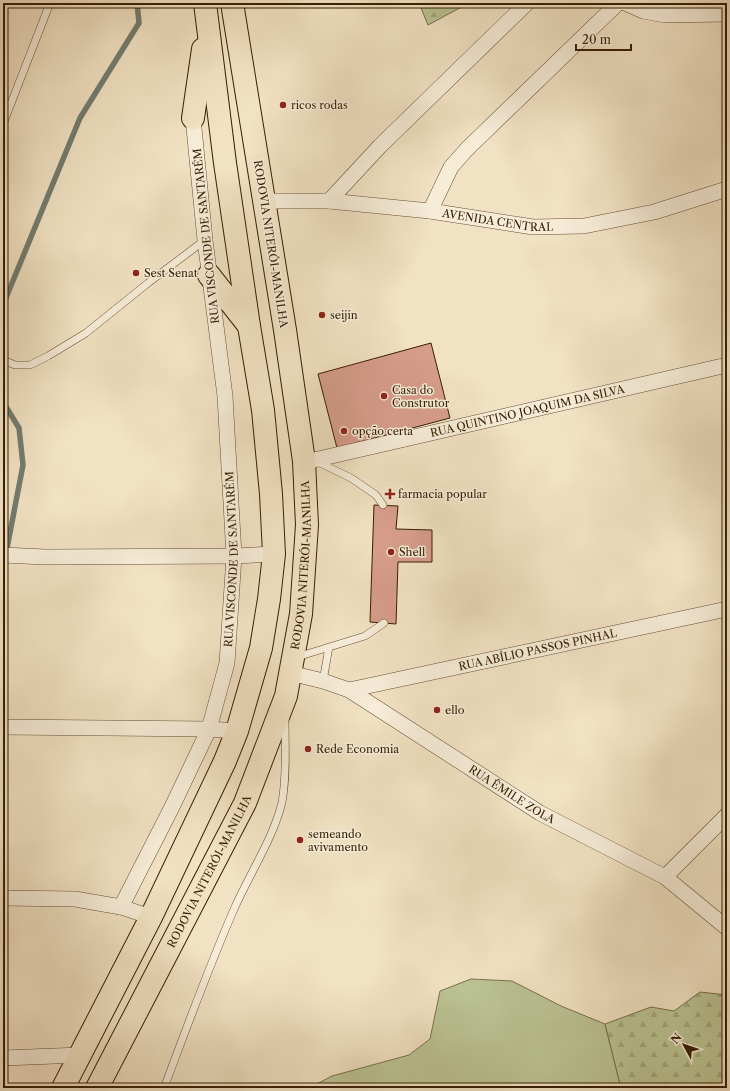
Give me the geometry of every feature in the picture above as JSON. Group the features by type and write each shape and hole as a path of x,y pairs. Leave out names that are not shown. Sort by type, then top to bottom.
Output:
{"highway":[{"name":"RODOVIA NITERÓI-MANILHA","path":"97,1088 245,803 286,696 301,614 307,525 309,461 264,201 232,3"},
{"path":"193,118 206,11"},
{"path":"63,1088 151,916 225,761 237,731 261,648 274,554 271,494 263,410 225,163 206,11"},
{"path":"209,275 249,326"}],"street":[{"path":"329,201 380,146 528,3"},
{"path":"430,211 451,167 467,149 618,3"},
{"path":"625,3 643,11 666,14 727,14"},
{"name":"RUA VISCONDE DE SANTARÉM","path":"121,907 172,807 209,729 227,663 234,556 225,396 204,240 193,118"},
{"name":"AVENIDA CENTRAL","path":"264,201 329,201 430,211 533,227 584,226 654,212 727,189"},
{"name":"RUA QUINTINO JOAQUIM DA SILVA","path":"309,461 727,365"},
{"path":"3,555 45,557 234,556 274,554"},
{"name":"RUA ABÍLIO PASSOS PINHAL","path":"348,690 727,609"},
{"name":"RUA ÊMILE ZOLA","path":"291,666 323,681 348,690 540,813 665,877 727,928"},
{"path":"3,727 209,729 237,731"},
{"path":"665,877 727,815"},
{"path":"3,898 75,900 121,907 151,916"},
{"path":"3,1058 81,1055"}],"lane":[{"path":"3,124 50,3"},
{"path":"3,360 15,365 30,365 48,356 86,333 204,240"},
{"path":"309,461 351,478 376,495 382,505"},
{"path":"291,666 329,647 365,636 384,623"},
{"path":"323,681 329,647"},
{"path":"164,1088 197,1000 232,914 275,824 282,801 284,778 286,696"}],"green space":[{"path":"419,3 469,3 428,25"},
{"path":"471,979 512,981 561,1006 605,1024 621,1088 309,1088 332,1076 409,1055 430,1039 440,991"},
{"path":"700,992 727,995 727,1088 621,1088 605,1024 651,1007 674,1011"}],"building":[{"name":"Casa do Construtor","path":"431,343 450,418 337,448 318,374"},
{"path":"374,505 398,506 396,529 432,530 432,562 398,562 396,624 370,622"}],"waterway":[{"path":"3,305 80,118 139,23 137,3"},
{"path":"3,402 19,428 23,465 3,569"}],"place":[{"name":"ricos rodas","path":"283,105"},
{"name":"Sest Senat","path":"136,273"},
{"name":"seijin","path":"322,315"},
{"name":"Casa do Construtor","path":"384,396"},
{"name":"opção certa","path":"344,431"},
{"name":"farmacia popular","path":"390,494"},
{"name":"Shell","path":"391,552"},
{"name":"ello","path":"437,710"},
{"name":"Rede Economia","path":"308,749"},
{"name":"semeando avivamento","path":"300,840"}]}
